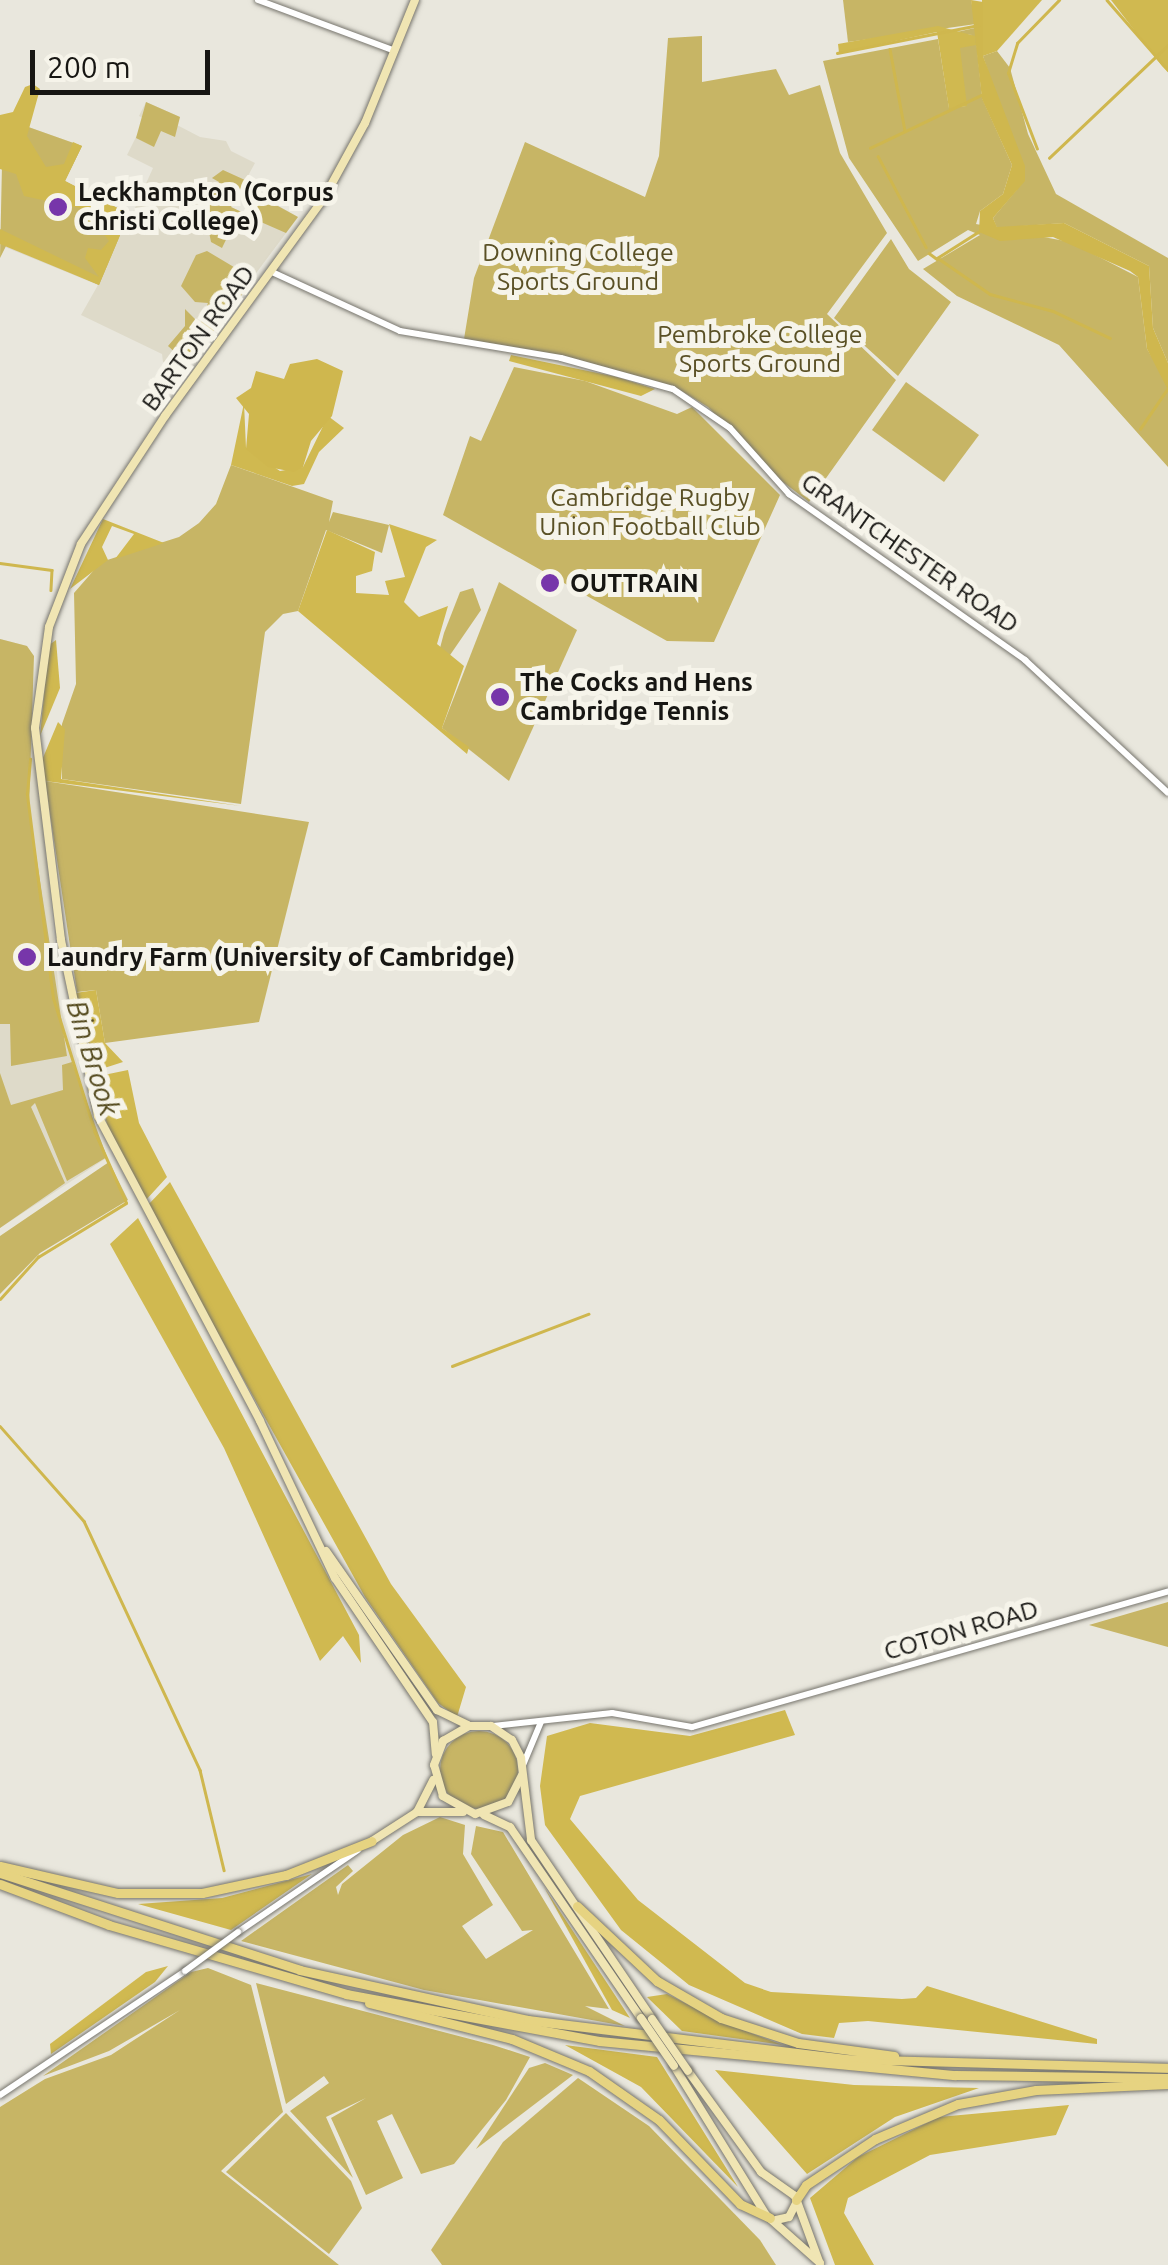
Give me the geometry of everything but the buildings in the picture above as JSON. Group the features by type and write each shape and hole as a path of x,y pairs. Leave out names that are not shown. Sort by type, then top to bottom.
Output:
{"highway":[{"path":"0,1870 104,1891 202,1893 286,1876 372,1841"},
{"path":"0,1870 300,1970 480,2010 731,2048 968,2066 1168,2068"},
{"path":"0,1884 109,1924 549,2051 589,2070 659,2120 740,2204 773,2219"},
{"path":"578,1906 657,1982 721,2018 798,2042 968,2066"},
{"path":"346,1994 598,2042 729,2058 955,2076 1168,2081"},
{"path":"796,2201 806,2185 876,2139 958,2104 1036,2090 1168,2081"}],"main road":[{"name":"BARTON ROAD","path":"326,1551 115,1156 86,1076 36,744 39,678 60,590 94,520 272,272 346,160 415,0"},
{"path":"326,1551 437,1710 469,1726"},
{"path":"326,1551 362,1624 433,1722 434,1774 417,1812"},
{"path":"436,1754 449,1735 469,1726 492,1726 512,1740 522,1764 527,1833 688,2071 776,2185 796,2201 820,2264"},
{"path":"434,1774 443,1796 466,1812"},
{"path":"481,1814 508,1802 522,1775"},
{"path":"372,1841 417,1812 481,1814 510,1828 674,2066 761,2205 820,2264"},
{"path":"761,2205 765,2191 776,2185"},
{"path":"773,2219 789,2217 796,2201"}],"street":[{"path":"258,0 395,51"},
{"name":"GRANTCHESTER ROAD","path":"272,272 400,331 561,358 673,389 730,428 789,494 1025,660 1168,793"},
{"name":"COTON ROAD","path":"492,1726 612,1713 692,1727 1168,1591"},
{"path":"522,1764 530,1736 542,1721"},
{"path":"0,2094 372,1841"}],"shaded area":[{"path":"971,0 983,2 983,56 1025,166 1025,181 993,218 997,227 1064,223 1149,266 1153,328 1168,363 1168,390 1147,349 1138,277 1053,237 1000,241 979,232 980,211 1003,194 1012,165 982,99"},
{"path":"982,0 1042,0 997,51 983,56"},
{"path":"1111,0 1168,0 1168,72 1162,66"},
{"path":"938,26 975,36 976,45 960,48 967,106 949,109 937,32 839,53 838,44"},
{"path":"33,84 40,89 27,136 46,167 64,164 73,142 82,146 65,181 129,214 99,285 0,244 0,229 99,277 85,258 88,248 101,250 109,241 84,209 24,196 16,174 0,169 0,115 13,112 25,87"},
{"path":"146,102 180,117 177,125 200,137 226,141 231,151 255,163 231,207 246,214 256,193 298,217 183,371 163,362 162,354 81,315 98,285 5,247 3,118 82,146 65,181 130,219 153,168 127,155 145,119 139,116"},
{"path":"511,355 655,389 641,396 509,361"},
{"path":"317,359 343,371 332,416 311,441 303,467 294,472 268,467 246,449 249,414 236,398 251,388 256,371 284,379 290,364"},
{"path":"244,403 246,448 280,471 303,467 328,416 344,428 319,452 304,484 292,486 231,465"},
{"path":"103,519 164,543 115,559 134,534 112,526 102,547 108,560 70,589"},
{"path":"389,524 437,540 426,547 404,602 419,617 448,606 437,644 464,666 442,728 469,747 467,754 298,611 327,530 375,552 372,571 356,576 356,593 389,595 385,581 405,577"},
{"name":"Laundry Farm (University of Cambridge)","path":"0,639 27,646 60,1005 105,1159 0,1228"},
{"path":"56,640 60,688 40,736 49,645"},
{"path":"58,722 65,729 61,779 241,806 45,781 42,760"},
{"path":"96,990 105,1043 123,1062 92,1072 75,993"},
{"path":"128,1070 139,1123 167,1177 145,1201 109,1131 94,1077"},
{"path":"170,1182 391,1584 466,1687 457,1717 438,1703 365,1597 147,1206"},
{"path":"138,1218 359,1635 361,1663 343,1636 320,1661 224,1448 110,1244"},
{"path":"785,1710 795,1735 580,1796 570,1819 638,1900 745,1983 771,1992 902,1999 916,1998 927,1986 1097,2039 1097,2044 868,2021 839,2023 834,2038 802,2034 689,1985 621,1930 545,1825 540,1786 547,1736 590,1723 690,1736"},
{"path":"312,1874 231,1930 138,1904 222,1898"},
{"path":"544,1887 630,2018 612,2010"},
{"path":"168,1966 155,1982 51,2054 50,2044 146,1972"},
{"path":"667,1994 727,2024 783,2045 682,2031 647,1997"},
{"path":"565,2045 657,2057 738,2187 641,2087"},
{"path":"715,2070 854,2085 979,2088 895,2117 807,2174"},
{"path":"1069,2105 1056,2135 930,2155 848,2198 844,2213 874,2265 835,2265 810,2198 858,2157 939,2117"}],"green space":[{"path":"843,0 971,0 976,24 848,42"},
{"path":"975,28 982,98 1012,165 1003,194 980,211 976,224 1070,242 1138,277 1147,349 1168,384 1168,467 1059,345 957,296 923,269 980,235 968,230 918,261 849,158 823,61 938,39 949,108 966,106 959,48 972,35 952,33"},
{"path":"702,36 702,82 776,69 789,95 820,85 840,153 887,233 827,314 896,380 809,502 774,475 708,407 680,390 576,360 464,339 474,278 525,142 645,197 659,156 668,38"},
{"path":"997,51 1010,68 1028,134 1056,194 1168,258 1168,363 1153,328 1149,266 1064,223 997,228 993,218 1024,181 983,56"},
{"path":"146,102 180,117 175,137 161,131 154,147 136,138"},
{"name":"Leckhampton (Corpus Christi College)","path":"3,118 82,146 65,181 129,214 99,285 7,244 0,258"},
{"path":"223,170 245,180 231,207 246,214 256,194 298,217 286,233 245,215 236,219 222,248 211,242 209,232 197,225 219,182 212,178"},
{"path":"891,239 909,269 951,302 898,376 834,318"},
{"path":"207,251 254,279 183,371 170,365 179,356 168,346 185,326 185,309 199,323 217,310 205,310 208,303 195,302 181,286 196,255"},
{"name":"Cambridge Rugby Union Football Club","path":"514,367 585,381 677,414 692,407 780,495 714,642 667,641 443,515 470,436 481,441"},
{"path":"906,382 979,435 944,482 872,430"},
{"path":"231,465 333,501 329,522 333,512 389,525 382,553 326,530 298,611 283,614 265,632 241,804 62,779 62,724 76,684 74,593 101,562 179,537 199,523 216,504"},
{"name":"The Cocks and Hens Cambridge Tennis","path":"499,582 577,630 509,781 442,728"},
{"path":"473,588 481,610 448,658 440,648 444,633 460,592"},
{"path":"0,639 27,646 34,656 29,809 67,1056 11,1066 10,1024 0,1024"},
{"path":"45,781 309,822 259,1022 105,1043 96,990 77,992"},
{"path":"72,1062 107,1157 67,1181 35,1103 31,1107 65,1183 0,1228 0,1073 11,1105 63,1090 62,1065"},
{"path":"109,1162 128,1200 40,1253 0,1294 0,1236"},
{"path":"1168,1602 1168,1647 1089,1625"},
{"path":"479,1731 507,1742 518,1770 507,1798 479,1809 451,1798 440,1770 451,1742"},
{"path":"440,1817 465,1825 463,1854 493,1905 462,1926 486,1959 533,1930 522,1931 471,1854 476,1826 503,1832 609,2009 585,2006 625,2026 424,1990 241,1941 348,1865 353,1871 336,1887 338,1895 342,1884 403,1835"},
{"path":"208,1968 251,1985 283,2112 221,2171 339,2265 0,2265 0,2107 45,2079 111,2055 180,2010 109,2051 43,2076 191,1972"},
{"path":"256,1983 530,2057 506,2100 454,2164 421,2174 392,2114 377,2121 403,2178 366,2195 331,2118 366,2098 326,2117 353,2178 290,2111 329,2083 324,2076 286,2104"},
{"path":"545,2063 573,2075 476,2149 529,2068"},
{"path":"578,2078 649,2126 760,2240 776,2265 442,2265 431,2250 503,2142"},
{"path":"286,2113 351,2181 362,2208 329,2254 226,2172"}],"waterway":[{"path":"1037,149 1008,73 1017,43 1059,0"},
{"path":"1107,0 1168,70"},
{"path":"837,53 978,25"},
{"path":"1049,158 1168,45"},
{"path":"890,49 905,131"},
{"path":"870,148 981,95"},
{"path":"878,156 926,247"},
{"path":"979,232 938,258 990,294 1053,311 1110,338"},
{"path":"929,253 937,259"},
{"path":"1140,429 1168,388"},
{"name":"Bin Brook","path":"0,563 52,570 51,590"},
{"name":"Bin Brook","path":"43,718 53,646"},
{"name":"Bin Brook","path":"0,1299 38,1257 126,1203 95,1133 53,998 27,794 30,759"},
{"path":"452,1366 588,1314"},
{"path":"0,1426 84,1521 200,1770 224,1870"}],"place":[{"name":"Leckhampton (Corpus Christi College)","path":"58,207"},
{"name":"OUTTRAIN","path":"550,583"},
{"name":"The Cocks and Hens Cambridge Tennis","path":"500,697"},
{"name":"Laundry Farm (University of Cambridge)","path":"27,957"}],"park label":[{"name":"Downing College Sports Ground","path":"578,268"},
{"name":"Pembroke College Sports Ground","path":"760,350"}]}
